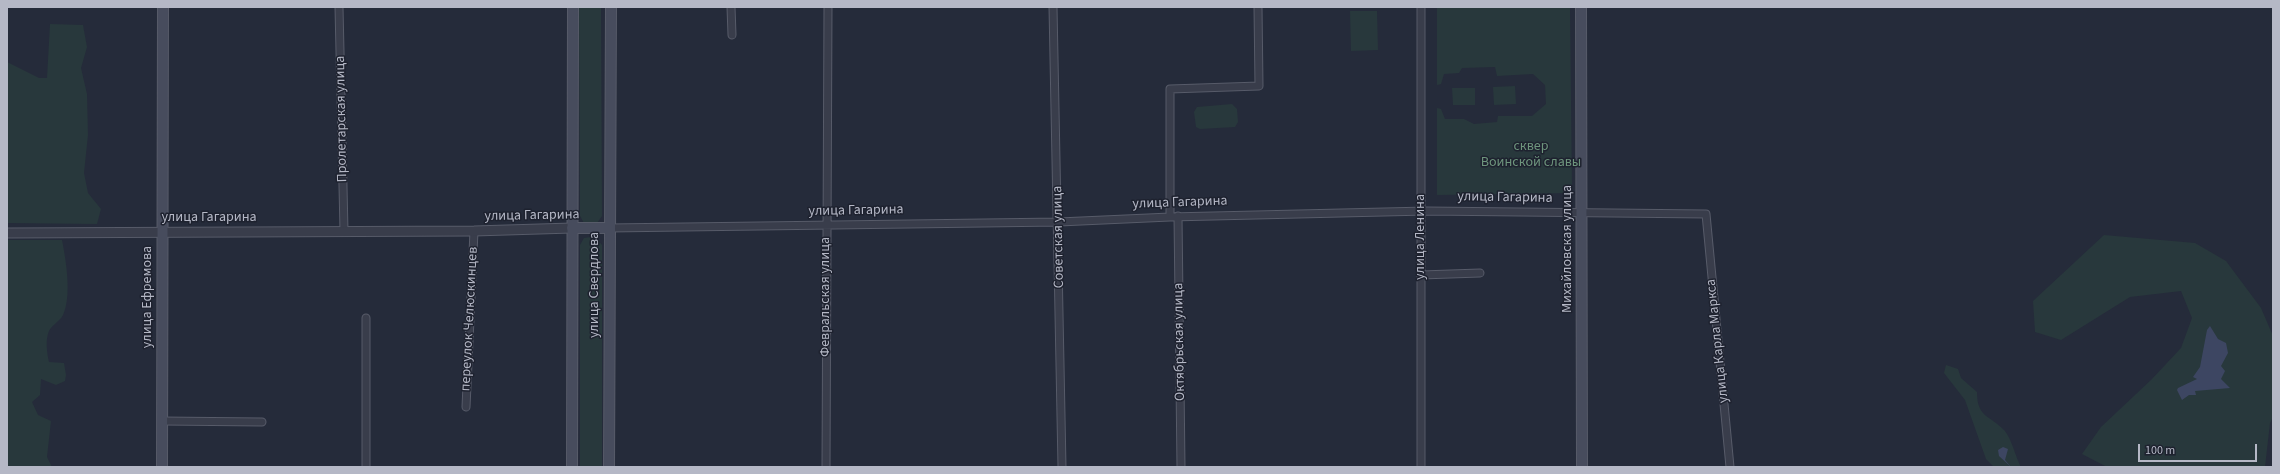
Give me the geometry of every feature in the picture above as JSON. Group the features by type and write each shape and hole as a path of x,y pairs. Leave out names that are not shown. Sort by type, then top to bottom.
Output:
{"main road":[{"name":"улица Ефремова","path":"162,467 163,7"},
{"name":"улица Свердлова","path":"572,467 573,7"},
{"name":"улица Свердлова","path":"609,467 611,7"},
{"name":"Михайловская улица","path":"1581,7 1582,467"},
{"name":"улица Гагарина","path":"572,228 609,228"}],"street":[{"name":"Пролетарская улица","path":"339,7 344,231"},
{"path":"731,7 732,35"},
{"name":"Февральская улица","path":"826,467 828,7"},
{"name":"Советская улица","path":"1053,7 1059,222 1062,467"},
{"name":"Октябрьская улица","path":"1182,467 1170,89 1259,86 1258,7"},
{"name":"улица Ленина","path":"1421,7 1422,467"},
{"name":"улица Гагарина","path":"609,228 1059,222 1174,216 1421,211 1582,214 1706,214"},
{"name":"улица Карла Маркса","path":"1706,214 1730,467"},
{"name":"улица Гагарина","path":"7,233 474,231 572,228"},
{"name":"переулок Челюскинцев","path":"466,407 474,231"},
{"path":"1421,275 1480,273"},
{"path":"366,318 366,467"},
{"path":"162,421 262,422"}],"green space":[{"path":"579,7 601,7 602,216 597,223 584,223 580,216"},
{"name":"сквер Воинской славы","path":"1437,7 1570,7 1572,193 1437,195 1437,108 1441,109 1445,119 1464,119 1474,124 1497,122 1498,116 1532,116 1546,104 1545,85 1533,74 1497,76 1495,67 1462,68 1459,73 1444,74 1441,84 1437,85"},
{"path":"1350,11 1377,11 1378,50 1351,51"},
{"path":"50,24 83,25 87,47 81,68 87,94 88,135 84,173 88,193 101,209 97,224 7,223 7,62 39,78 47,78"},
{"path":"1515,86 1516,104 1494,105 1493,87"},
{"path":"1452,88 1475,88 1475,105 1453,105"},
{"path":"1232,104 1237,109 1238,122 1235,127 1200,129 1196,127 1194,112 1197,107"},
{"path":"2104,235 2195,243 2226,261 2261,308 2273,336 2273,417 2270,423 2265,467 2107,467 2082,454 2101,427 2152,379 2181,348 2192,318 2181,291 2130,297 2061,340 2035,332 2033,301"},
{"path":"584,238 596,238 602,245 602,467 580,467 580,245"},
{"path":"7,240 62,240 68,288 66,307 63,315 49,331 47,346 49,362 64,363 66,375 65,381 56,385 41,379 40,395 32,402 38,415 51,421 47,457 52,467 7,467"},
{"path":"1946,365 1958,369 1961,378 1977,392 1979,407 1985,415 2007,433 2021,467 1994,467 1986,459 1965,400 1944,373"}],"water":[{"path":"2210,326 2218,339 2226,343 2228,353 2221,366 2225,371 2221,379 2230,388 2195,391 2196,395 2189,395 2182,400 2177,390 2178,388 2197,379 2193,377 2200,367 2207,330"},
{"path":"2003,447 2008,449 2005,460 2011,467 1999,456 1998,450"}]}
